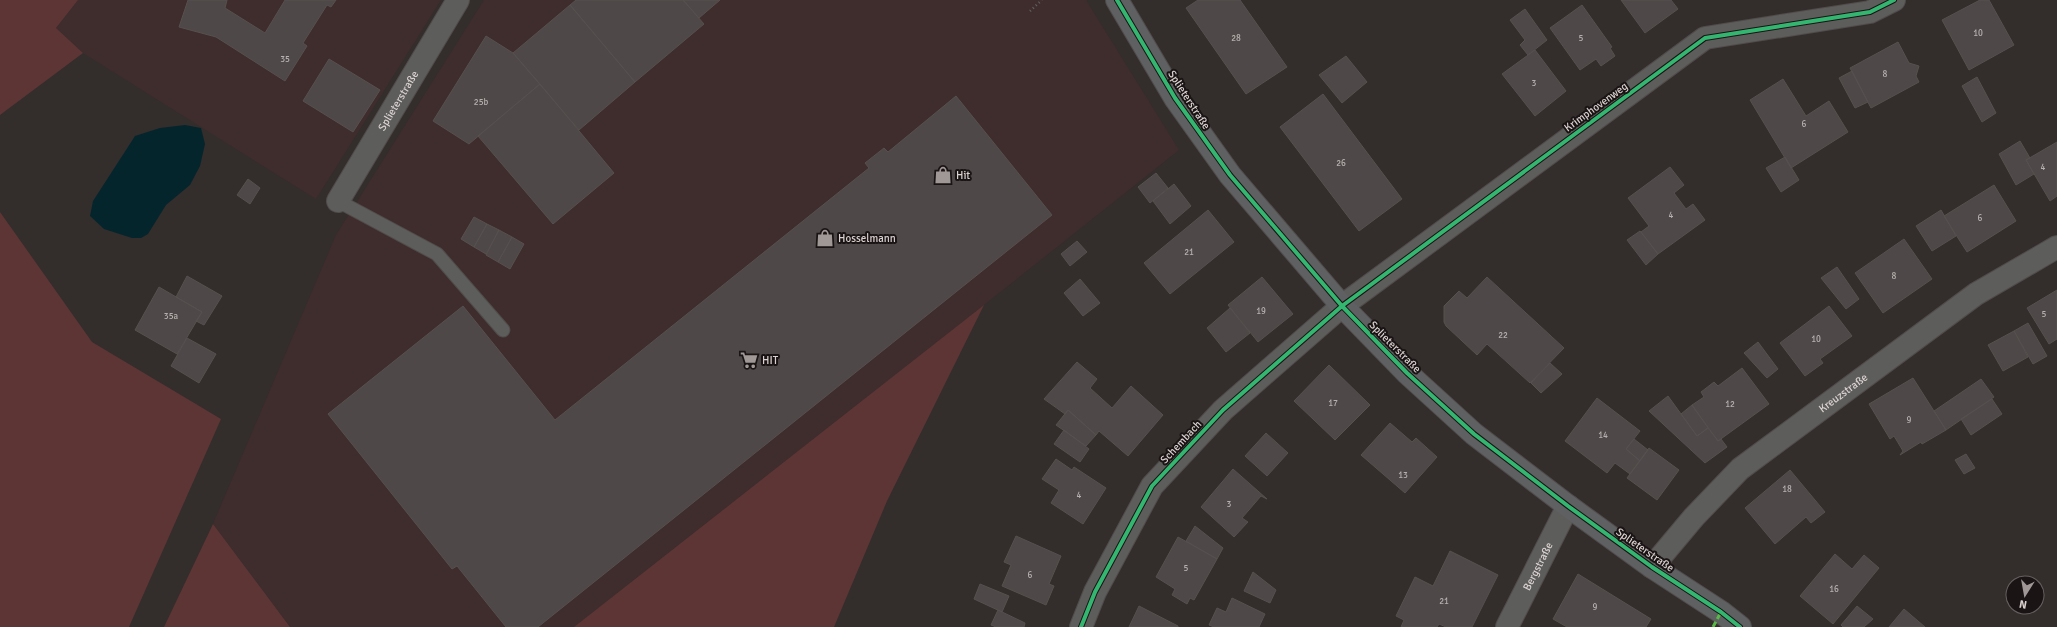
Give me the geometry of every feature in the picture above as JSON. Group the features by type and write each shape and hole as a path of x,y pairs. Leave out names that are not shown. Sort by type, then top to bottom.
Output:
{"street":[{"name":"Splieterstraße","path":"338,201 458,0"},
{"name":"Splieterstraße","path":"1117,0 1175,98 1230,175 1342,306 1407,373 1474,434 1568,506 1652,567 1721,612 1740,627"},
{"name":"Krimphovenweg","path":"1342,306 1704,38 1870,12 1894,0"},
{"name":"Kreuzstraße","path":"1652,567 1694,517 1740,470 1976,294 2057,247"},
{"name":"Schembach","path":"1080,627 1095,592 1152,486 1223,410 1342,306"},
{"name":"Bergstraße","path":"1507,627 1568,506"}],"lane":[{"path":"338,201 437,254 503,330"}],"path":[{"path":"1030,11 1042,0"}],"shaded area":[{"path":"0,0 78,0 56,28 83,53 0,115"},
{"path":"78,0 441,0 316,199 83,53 56,28"},
{"path":"484,0 1086,0 1179,150 574,627 290,627 213,524 336,235"},
{"path":"0,212 92,342 221,419 129,627 0,627"},
{"path":"984,305 887,501 834,627 574,627"},
{"path":"213,524 290,627 164,627"}],"water":[{"path":"185,125 201,128 205,144 200,166 190,185 166,205 148,234 141,238 132,238 104,229 90,216 93,201 135,136 160,128"}],"building":[{"path":"188,0 227,0 225,8 265,33 285,0 336,0 331,7 327,5 303,43 307,46 285,81 216,37 179,27"},
{"path":"576,0 683,0 704,24 635,82 570,5"},
{"path":"683,0 720,0 699,18"},
{"path":"1198,0 1240,0 1287,67 1246,94 1186,8"},
{"path":"1621,0 1671,0 1678,9 1645,33"},
{"path":"1980,0 1989,0 2014,45 1969,70 1942,20"},
{"path":"570,5 635,82 579,130 513,53"},
{"path":"1582,5 1612,47 1610,48 1615,56 1601,66 1596,59 1580,70 1550,28"},
{"path":"1525,9 1547,40 1528,55 1520,45 1525,40 1510,20"},
{"path":"486,36 513,53 540,84 469,144 433,121"},
{"path":"1898,42 1909,63 1919,66 1916,76 1919,82 1871,108 1850,68"},
{"path":"1535,50 1566,91 1535,116 1502,74"},
{"path":"1346,56 1367,82 1342,103 1319,75"},
{"path":"329,59 380,90 353,132 303,101"},
{"path":"1852,71 1868,102 1855,108 1839,78"},
{"path":"1977,77 1996,113 1982,122 1962,86"},
{"path":"1783,79 1806,116 1829,101 1848,132 1791,168 1750,100"},
{"path":"540,84 614,173 553,224 478,136"},
{"path":"1323,94 1402,199 1359,231 1280,127"},
{"name":"HIT","path":"956,96 1052,215 538,627 506,627 457,566 452,569 328,414 463,306 555,420 869,168 865,163 884,148 888,152"},
{"path":"2020,141 2030,158 2026,160 2034,174 2016,185 1999,154"},
{"path":"2057,142 2057,196 2050,201 2026,160"},
{"path":"1785,157 1799,180 1781,192 1766,168"},
{"path":"1670,167 1684,185 1674,193 1686,209 1693,204 1705,220 1658,254 1641,232 1649,226 1628,198"},
{"path":"1156,173 1168,188 1150,203 1138,187"},
{"path":"248,179 260,188 250,204 237,195"},
{"path":"1174,184 1191,206 1170,224 1153,201"},
{"path":"1994,185 2016,221 1967,252 1944,216"},
{"path":"1208,210 1234,242 1170,294 1144,263"},
{"path":"1941,210 1956,236 1932,251 1916,226"},
{"path":"474,217 487,224 474,247 461,239"},
{"path":"487,224 499,230 486,254 474,247"},
{"path":"499,230 512,237 498,262 486,255"},
{"path":"1640,231 1658,254 1646,265 1627,240"},
{"path":"512,237 524,244 510,269 498,262"},
{"path":"1904,239 1932,279 1883,313 1855,273"},
{"path":"1077,241 1087,252 1070,266 1061,254"},
{"path":"1837,267 1859,299 1846,309 1821,278"},
{"path":"187,276 222,296 204,325 196,321 202,312 176,297"},
{"path":"1262,277 1293,314 1258,342 1228,305"},
{"path":"1487,277 1564,348 1530,383 1487,344 1477,355 1446,326 1444,322 1444,306 1459,291 1467,298"},
{"path":"1080,279 1100,303 1083,316 1064,293"},
{"path":"159,287 202,312 177,354 135,330"},
{"path":"2057,290 2057,339 2049,344 2027,308"},
{"path":"1829,306 1852,336 1820,359 1823,363 1805,376 1780,343"},
{"path":"1230,308 1250,333 1226,352 1207,328"},
{"path":"2028,323 2047,356 2033,364 2014,331"},
{"path":"2014,331 2028,357 2003,371 1988,345"},
{"path":"187,338 216,354 199,383 171,366"},
{"path":"1758,342 1778,369 1767,378 1744,353"},
{"path":"1077,362 1097,379 1090,388 1112,408 1131,386 1163,415 1128,456 1099,431 1096,435 1068,410 1065,414 1044,399"},
{"path":"1550,363 1562,374 1541,393 1531,383"},
{"path":"1329,365 1370,405 1335,440 1294,401"},
{"path":"1742,368 1769,404 1718,441 1692,405 1704,397 1701,392 1714,382 1718,386"},
{"path":"1913,378 1946,430 1922,444 1921,442 1900,455 1903,451 1894,436 1890,439 1869,404"},
{"path":"1981,379 1994,397 1946,430 1934,411"},
{"path":"1668,396 1697,436 1708,428 1718,441 1721,439 1727,447 1705,463 1649,411"},
{"path":"1597,398 1640,431 1626,449 1640,461 1630,474 1615,463 1607,473 1565,441"},
{"path":"1992,399 2002,414 1971,435 1961,419"},
{"path":"1692,405 1708,428 1697,436 1681,414"},
{"path":"1068,410 1096,435 1086,446 1056,425"},
{"path":"1390,423 1412,442 1416,438 1437,457 1405,493 1361,455"},
{"path":"1064,430 1089,449 1080,462 1054,444"},
{"path":"1266,433 1288,453 1267,476 1245,456"},
{"path":"1634,439 1648,450 1640,461 1626,449"},
{"path":"1649,448 1679,470 1657,500 1627,478"},
{"path":"1966,454 1975,468 1964,474 1955,460"},
{"path":"1056,459 1072,470 1074,467 1106,488 1083,524 1051,503 1059,490 1042,479"},
{"path":"1233,469 1267,499 1261,496 1242,518 1248,522 1234,537 1201,507"},
{"path":"1790,470 1825,512 1811,523 1806,517 1775,544 1745,508"},
{"path":"1195,526 1223,548 1217,559 1186,541"},
{"path":"1016,536 1061,556 1049,584 1054,586 1046,605 1002,586 1011,565 1004,562"},
{"path":"1178,537 1217,559 1194,600 1190,598 1187,604 1172,595 1175,589 1156,577"},
{"path":"1450,551 1498,575 1472,627 1446,627 1439,624 1437,627 1401,627 1404,620 1396,616 1415,577 1433,586"},
{"path":"1835,554 1852,569 1864,555 1879,568 1833,624 1800,596"},
{"path":"1253,572 1276,590 1270,603 1244,591"},
{"path":"1578,574 1651,619 1646,627 1567,627 1553,619"},
{"path":"980,584 1009,596 1002,612 974,599"},
{"path":"1232,598 1265,614 1259,627 1214,627 1209,625 1217,608 1226,612"},
{"path":"1139,606 1178,626 1178,627 1129,627"},
{"path":"1857,606 1873,619 1864,627 1843,627 1841,625"},
{"path":"1904,609 1925,627 1889,627"},
{"path":"998,610 1025,623 1024,627 996,627 991,625"}],"marked path":[{"path":"1713,627 1721,612"}],"cycle path":[{"path":"1117,0 1175,98 1230,175 1342,306 1407,373 1474,434 1568,506 1652,567 1721,612 1740,627"},
{"path":"1081,627 1095,592 1152,486 1223,410 1342,306 1705,38 1870,12 1894,0"}],"place":[{"name":"Hit","path":"943,175"},
{"name":"Hosselmann","path":"825,238"},
{"name":"HIT","path":"749,360"}]}
